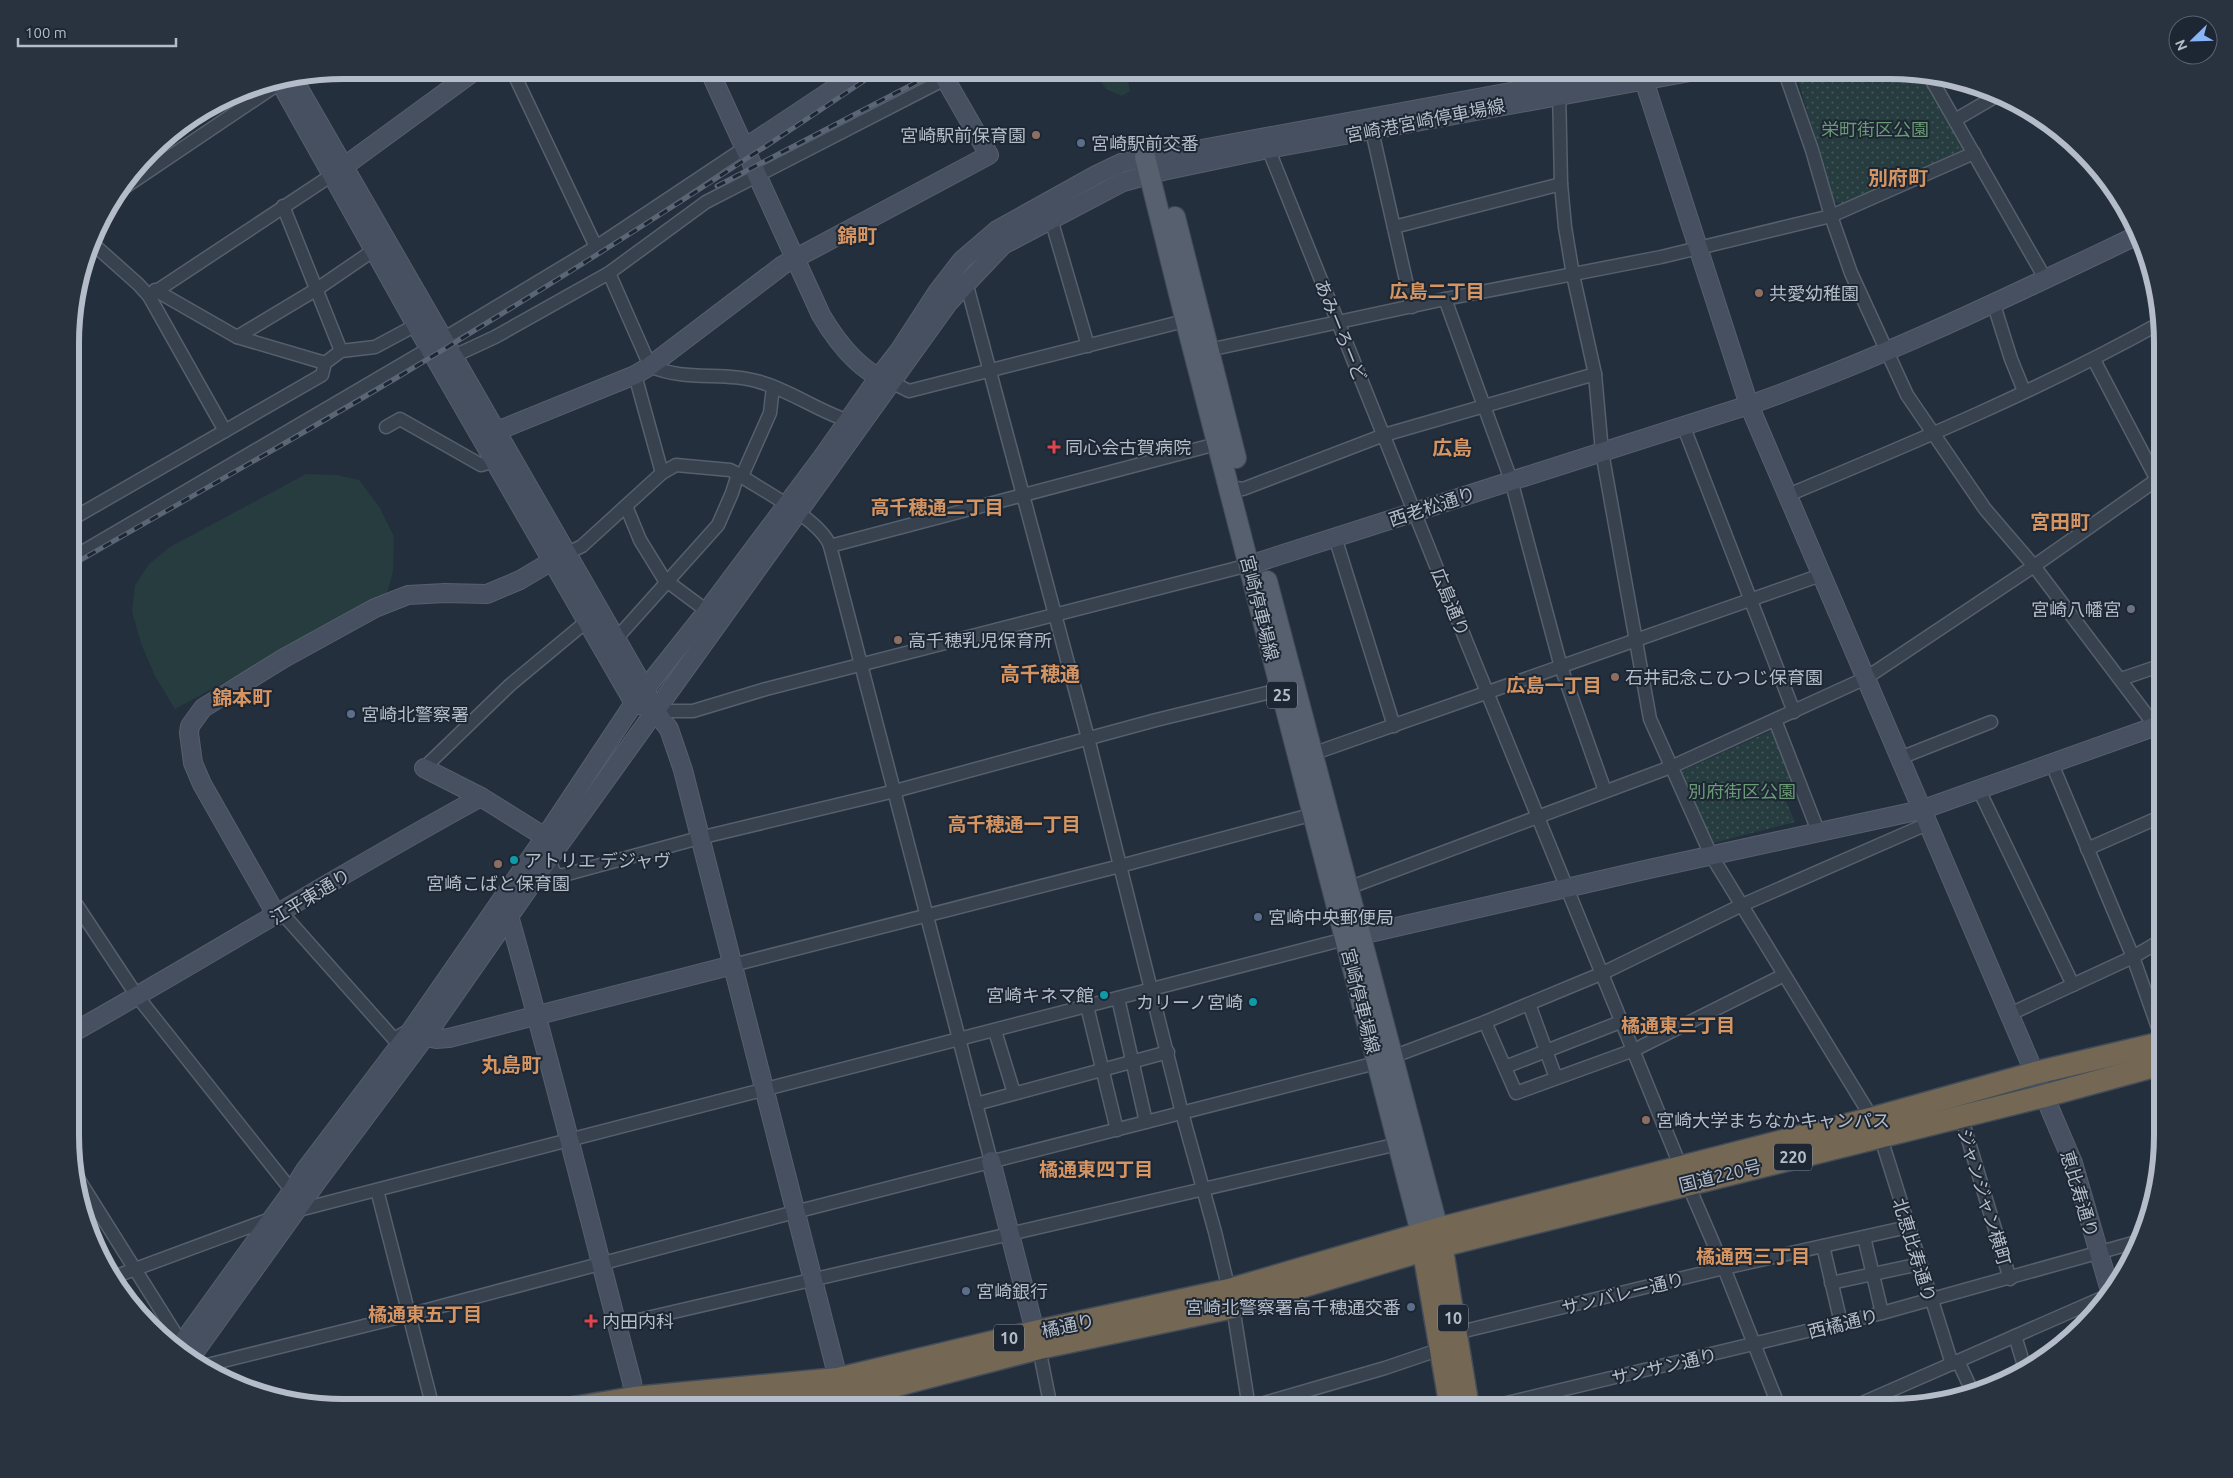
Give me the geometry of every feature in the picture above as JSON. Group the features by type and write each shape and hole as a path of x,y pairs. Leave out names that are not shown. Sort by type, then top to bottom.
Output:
{"highway":[{"name":"国道220号","path":"1431,1240 1876,1127 2035,1074 2154,1043"},
{"name":"国道220号","path":"1876,1127 1961,1116 2154,1066"},
{"name":"橘通り","path":"812,1399 841,1395 1037,1340 1231,1299 1431,1240"},
{"name":"10","path":"1431,1240 1448,1341 1451,1399"},
{"name":"10","path":"1448,1341 1465,1399"},
{"name":"橘通り","path":"738,1399 841,1395"}],"main road":[{"name":"宮崎停車場線","path":"1154,164 1255,563 1431,1240"},
{"name":"宮崎停車場線","path":"1288,688 1312,754 1320,812 1348,888 1352,937"},
{"name":"宮崎停車場線","path":"1385,1060 1398,1144 1431,1240"}],"street":[{"path":"152,293 338,171 464,79"},
{"path":"516,79 596,247"},
{"path":"713,79 746,147 821,315 832,334 848,353 885,380 909,391 1193,319"},
{"path":"79,554 436,344 596,247 848,79"},
{"path":"454,356 495,337 609,272 706,202 933,79"},
{"path":"497,431 634,375 650,366 794,258 989,155 945,79"},
{"name":"宮崎港宮崎停車場線","path":"1559,89 1590,79"},
{"name":"宮崎港宮崎停車場線","path":"1154,164 1618,79"},
{"name":"恵比寿通り","path":"1643,79 1749,405 2072,1163 2108,1285"},
{"path":"1787,79 1812,150 1830,216 1851,273 1907,395 1985,509 2034,566 2154,720"},
{"path":"296,83 374,250 416,325 436,344 454,356 497,431 559,557 587,621 634,703 655,711 693,711 766,689 1255,563"},
{"path":"1934,83 2046,280"},
{"path":"283,86 338,171 436,344 494,461 615,640 645,689 655,711 669,729 682,770 733,965 841,1395"},
{"path":"134,181 270,89"},
{"name":"北恵比寿通り","path":"1559,89 1561,184 1565,227 1573,275 1595,374 1602,452 1650,719 1711,855 1876,1127 1931,1301 1955,1363 1969,1387"},
{"path":"1955,120 1991,99"},
{"path":"1370,124 1412,307"},
{"name":"あみーろーど","path":"1266,143 1415,511"},
{"path":"1201,351 1445,299 1573,275 1698,248 1830,216 1974,153"},
{"path":"194,1353 297,1211 419,1033 634,703 707,610 791,509 885,380 899,351 938,291 962,260 996,230 1096,175 1121,163 1154,164"},
{"path":"181,1344 292,1191 305,1170 419,1033 509,916 655,711 849,421 966,282 1003,245 1154,164"},
{"path":"1394,227 1561,184"},
{"path":"283,206 341,351"},
{"path":"1051,219 1088,346"},
{"name":"西老松通り","path":"1255,563 1749,405 1818,381 1994,305 2132,238"},
{"path":"96,250 152,293 237,337 325,363"},
{"path":"237,337 317,289 374,250"},
{"path":"609,272 650,366 670,373 753,380 831,415 849,421"},
{"path":"966,282 1088,738 1182,1113 1215,1232 1231,1299 1247,1399"},
{"path":"152,293 225,432"},
{"path":"1445,299 1511,480 1561,667 1605,791"},
{"path":"1994,305 2011,359 2024,391"},
{"path":"79,515 322,375 325,363 341,351 375,346 416,325"},
{"path":"1788,495 1934,434 2094,360 2154,326"},
{"path":"2094,360 2154,467"},
{"path":"1236,488 1384,435 1595,374"},
{"path":"634,375 662,473"},
{"path":"615,640 718,525 770,413 773,388"},
{"path":"386,427 400,419 481,465 494,461"},
{"path":"1683,425 1794,712"},
{"path":"494,461 497,431"},
{"path":"830,546 1224,442"},
{"path":"1049,1399 1037,1340 960,1040 927,915 894,791 861,666 830,546 823,532 730,470 686,464 676,465 662,473 582,546 520,580 487,594 445,593 408,595 375,608 284,658 203,708 190,726 189,733 194,763 202,784 279,914 394,1039 419,1033 436,1039 449,1038 927,915 1120,866 1320,812"},
{"path":"1348,888 1671,767 1866,678 2034,566 2154,482"},
{"path":"626,506 640,540 657,570 668,583 707,610"},
{"name":"広島通り","path":"1415,511 1567,888 1724,1268 1775,1399"},
{"path":"1335,538 1394,726"},
{"path":"1312,754 1821,574"},
{"path":"587,621 510,685 424,768 481,797 545,837 554,872 560,876 699,838 894,791 1088,738 1288,688"},
{"path":"2121,679 2154,668"},
{"path":"1775,720 1818,831"},
{"path":"1900,758 1991,722"},
{"path":"211,1364 408,1315 795,1212 1385,1060 1485,1022 1603,973 1979,790 2154,730"},
{"path":"2052,764 2133,958 2154,1018"},
{"path":"1979,790 2072,985"},
{"name":"江平東通り","path":"79,1029 279,914 405,838 481,797"},
{"path":"119,1275 271,1218 1352,937 1818,831 1924,817"},
{"path":"2087,849 2154,820"},
{"path":"79,909 137,996 292,1191 297,1211"},
{"path":"509,916 537,1015 632,1382 634,1399"},
{"path":"2010,1014 2133,958 2154,945"},
{"path":"1485,1022 1516,1093 1634,1050 1784,975"},
{"path":"1118,998 1146,1122"},
{"path":"1529,1004 1556,1078"},
{"path":"1087,1006 1117,1130"},
{"path":"1505,1066 1623,1021"},
{"path":"995,1031 1014,1093"},
{"path":"976,1104 1168,1052"},
{"name":"ジャンジャン横町","path":"1961,1116 2010,1279"},
{"path":"617,1325 1398,1144"},
{"path":"84,1188 135,1268 174,1338"},
{"path":"377,1190 431,1399"},
{"name":"サンバレー通り","path":"1272,1399 1448,1341 1724,1268 1908,1227"},
{"path":"1864,1237 1882,1314"},
{"name":"西橘通り","path":"1754,1345 1931,1301 2131,1244"},
{"path":"1823,1246 1841,1323"},
{"path":"1831,1283 1920,1264"},
{"path":"1873,1399 2096,1300"},
{"path":"2015,1336 2023,1363"},
{"name":"サンサン通り","path":"1524,1399 1754,1345"}],"green space":[{"path":"1100,79 1128,79 1130,91 1122,96 1106,89"},
{"name":"栄町街区公園","path":"1798,79 1907,79 1926,81 1963,149 1961,155 1847,208 1834,201"},
{"path":"306,474 337,475 359,480 380,508 394,537 393,571 387,594 175,709 155,676 142,646 132,612 135,585 149,564 170,547"},
{"name":"別府街区公園","path":"1773,730 1798,796 1786,801 1795,822 1713,843 1677,773"}],"railway":[{"path":"79,561 317,425 459,340 701,188 867,79"},
{"path":"717,186 923,79"}],"place":[{"name":"宮崎駅前保育園","path":"1036,135"},
{"name":"宮崎駅前交番","path":"1081,143"},
{"name":"共愛幼稚園","path":"1759,293"},
{"name":"同心会古賀病院","path":"1054,447"},
{"name":"宮崎八幡宮","path":"2131,609"},
{"name":"高千穂乳児保育所","path":"898,640"},
{"name":"石井記念こひつじ保育園","path":"1615,677"},
{"name":"宮崎北警察署","path":"351,714"},
{"name":"アトリエ デジャヴ","path":"514,860"},
{"name":"宮崎こばと保育園","path":"498,864"},
{"name":"宮崎中央郵便局","path":"1258,917"},
{"name":"宮崎キネマ館","path":"1104,995"},
{"name":"カリーノ宮崎","path":"1253,1002"},
{"name":"宮崎大学まちなかキャンパス","path":"1646,1120"},
{"name":"宮崎銀行","path":"966,1291"},
{"name":"宮崎北警察署高千穂通交番","path":"1411,1307"},
{"name":"内田内科","path":"591,1321"}],"district":[{"name":"別府町","path":"1898,177"},
{"name":"錦町","path":"857,235"},
{"name":"広島二丁目","path":"1437,291"},
{"name":"広島","path":"1452,447"},
{"name":"高千穂通二丁目","path":"937,507"},
{"name":"宮田町","path":"2060,521"},
{"name":"高千穂通","path":"1040,673"},
{"name":"広島一丁目","path":"1554,685"},
{"name":"錦本町","path":"242,697"},
{"name":"高千穂通一丁目","path":"1014,824"},
{"name":"橘通東三丁目","path":"1678,1025"},
{"name":"丸島町","path":"511,1064"},
{"name":"橘通東四丁目","path":"1096,1169"},
{"name":"橘通西三丁目","path":"1753,1256"},
{"name":"橘通東五丁目","path":"425,1314"}]}
